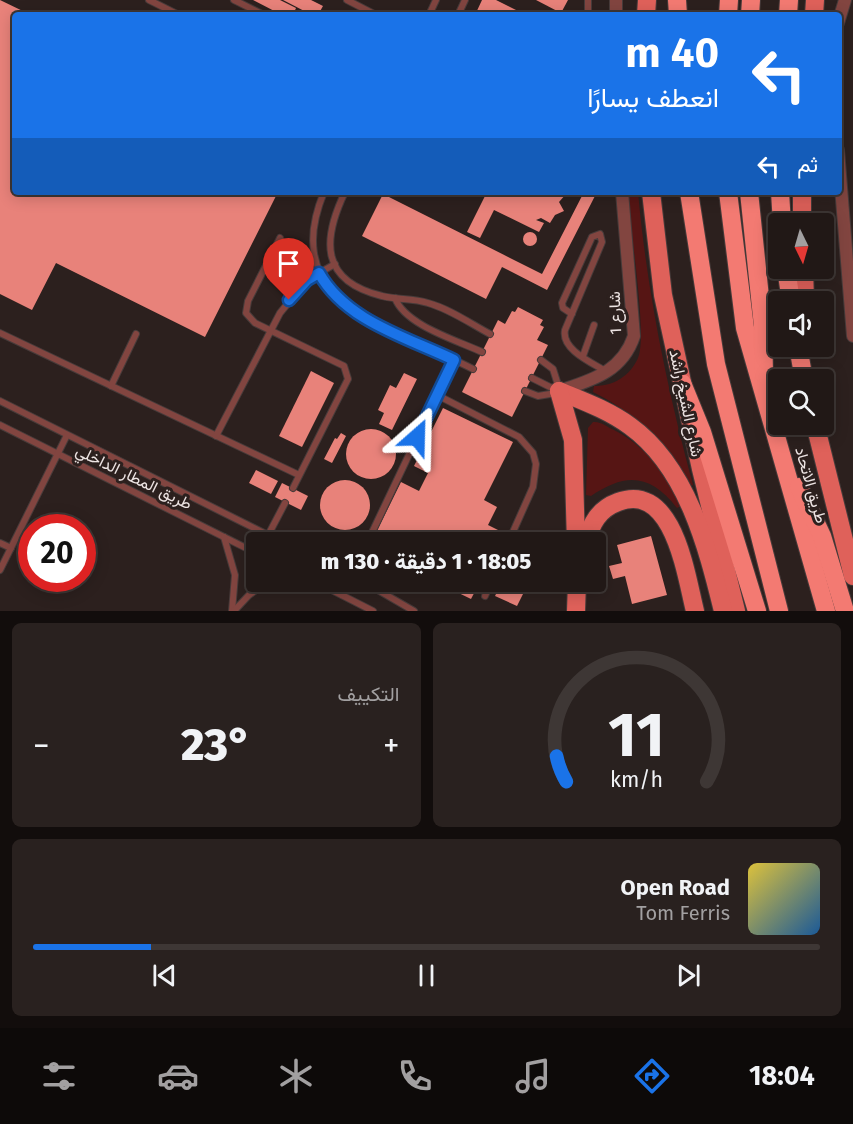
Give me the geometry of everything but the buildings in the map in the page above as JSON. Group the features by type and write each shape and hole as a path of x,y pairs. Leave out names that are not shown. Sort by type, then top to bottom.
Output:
{"highway":[{"path":"689,195 716,364 779,611"},
{"name":"طريق الاتحاد","path":"728,195 741,306 825,611"},
{"path":"749,195 763,326 763,391"},
{"path":"780,195 781,213"},
{"path":"682,383 702,432 757,611"},
{"path":"785,465 815,517 845,611"}],"main road":[{"name":"شارع الشيخ راشد","path":"651,195 663,295 736,611"},
{"path":"802,195 802,213"},
{"path":"560,392 573,440 576,532"},
{"path":"560,392 594,405 630,426 652,446 670,469 695,520 723,611"},
{"path":"818,435 853,576"},
{"path":"590,532 595,518 607,507 621,500 638,500 653,505 666,516 673,530 695,611"},
{"path":"576,611 577,592"}],"street":[{"path":"842,184 849,244 853,336"},
{"name":"شارع 1","path":"560,392 608,372 629,351 634,336 622,195"}],"lane":[{"path":"149,0 173,12"},
{"path":"234,0 258,12"},
{"path":"347,0 370,12"},
{"path":"363,0 364,9"},
{"path":"323,195 314,223 313,237 319,273 328,289 347,307 473,369"},
{"path":"344,195 330,229 329,242 335,264 346,279 354,286 395,298 434,305 490,334"},
{"path":"572,314 563,308 562,303 592,237 600,234 602,242 564,339 570,347 608,372"},
{"path":"280,238 246,307 250,319 344,366 348,372 346,386 293,488"},
{"path":"216,436 271,331 297,290 335,264"},
{"path":"395,298 401,310 411,319 482,352"},
{"path":"584,356 594,326"},
{"path":"0,333 299,475"},
{"path":"111,386 136,334"},
{"path":"372,532 454,360"},
{"path":"541,360 557,375 560,392"},
{"path":"532,378 560,392"},
{"path":"525,391 546,396 560,392"},
{"path":"437,395 519,437 533,453 536,464 533,487 513,532"},
{"path":"0,401 262,532"},
{"name":"طريق المطار الداخلي","path":"0,425 246,548"},
{"path":"0,570 68,435"},
{"path":"270,532 285,502"},
{"path":"224,537 235,575 233,611"},
{"path":"0,543 11,548"},
{"path":"233,611 253,592"},
{"path":"336,592 373,611"},
{"path":"381,592 414,611"},
{"path":"485,596 487,592"}],"shaded area":[{"path":"628,195 638,195 653,303 667,376 693,485 690,486 671,456 649,431 623,410 593,392 594,386 615,382 626,375 638,358 641,327"},
{"path":"593,422 601,423 626,437 646,453 662,472 683,505 677,508 657,488 637,480 615,483 591,496 586,495 588,428"}],"route":[{"path":"289,300 307,280 319,273 337,299 359,315 454,360 417,437"}]}
